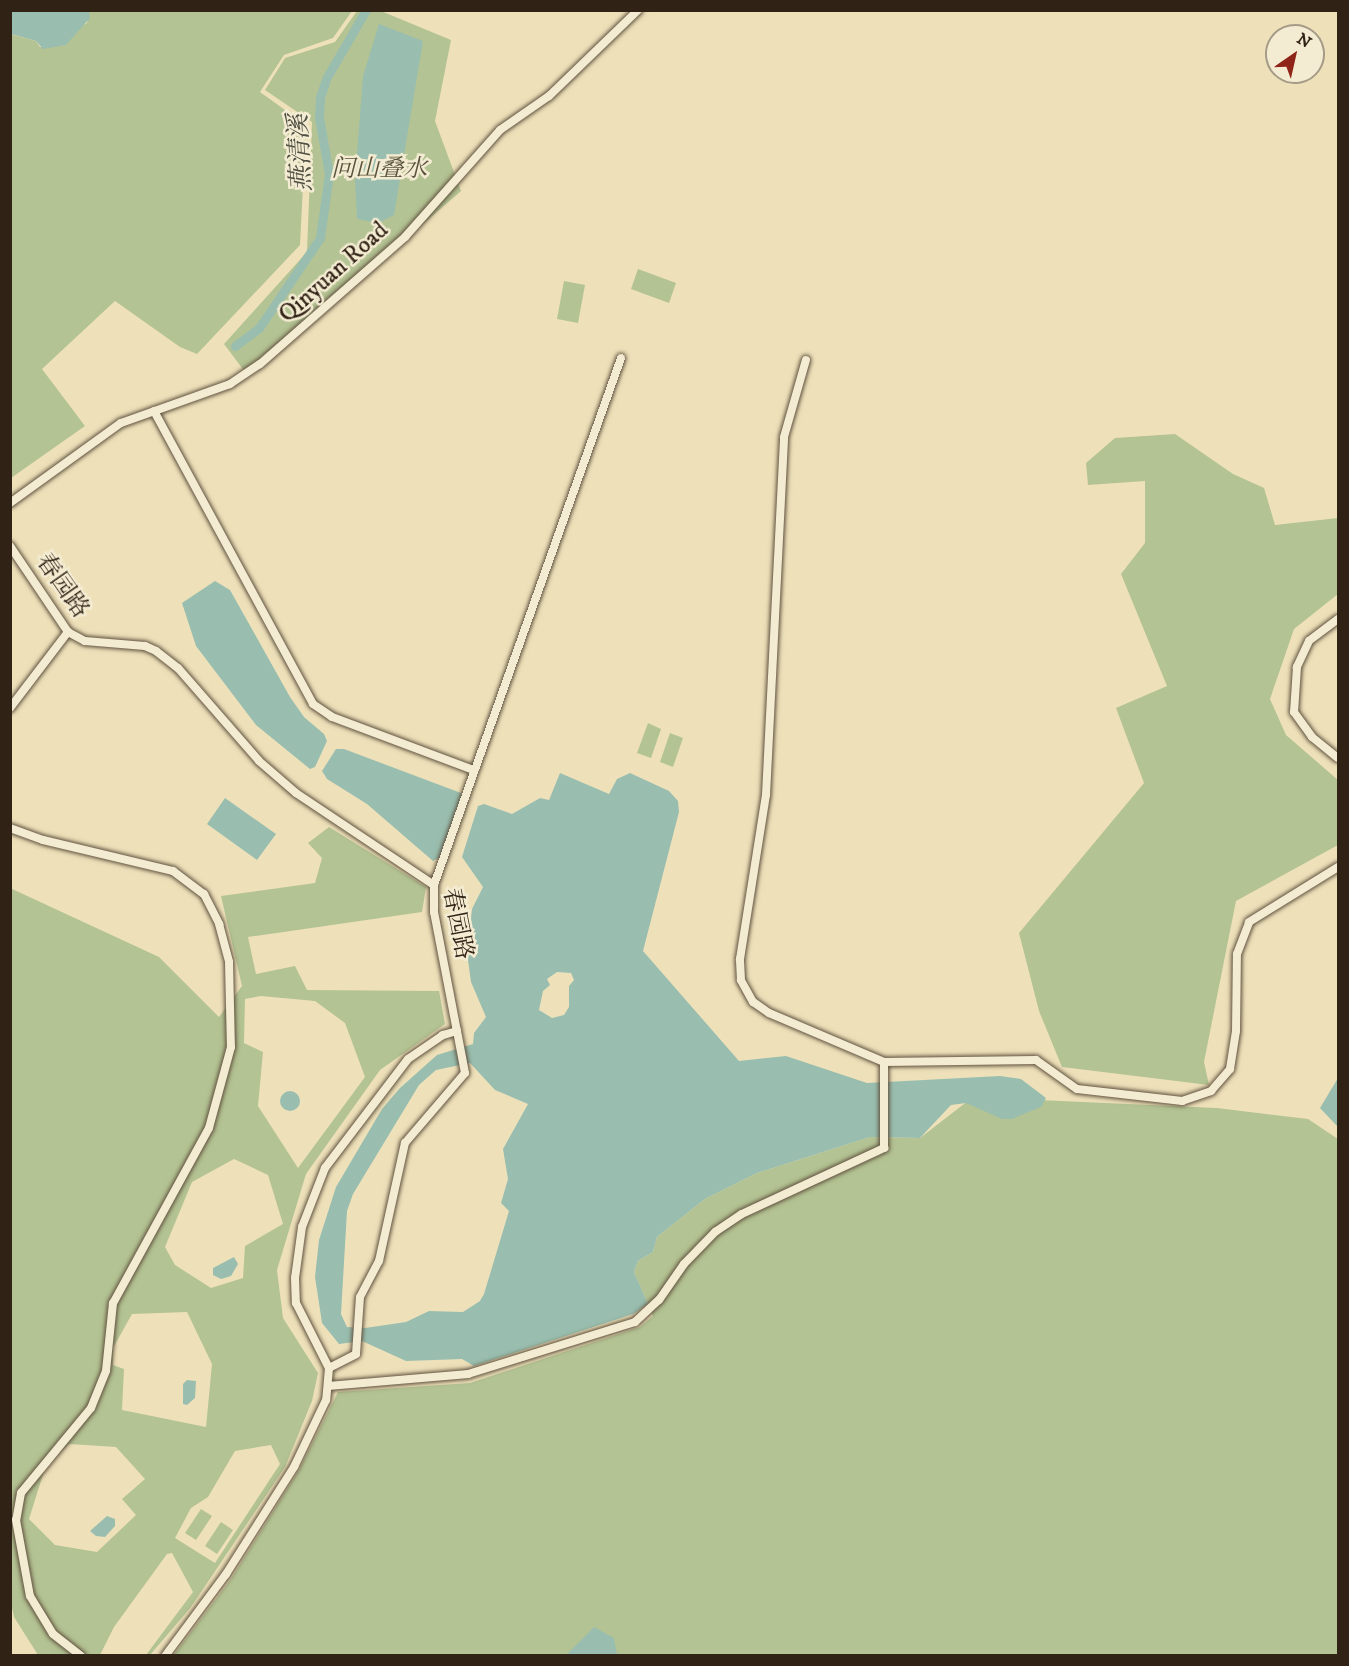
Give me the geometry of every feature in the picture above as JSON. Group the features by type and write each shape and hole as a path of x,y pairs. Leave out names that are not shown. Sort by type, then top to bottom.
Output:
{"street":[{"name":"Qinyuan Road","path":"10,502 121,423 230,384 260,364 405,237 500,130 549,96 638,10"},
{"path":"434,885 621,358"},
{"path":"806,360 784,437 766,795 740,959 741,980 753,1002 769,1013 884,1062 1036,1060 1077,1089 1182,1101 1212,1091 1230,1069 1236,1031 1237,954 1249,922 1338,867"},
{"path":"154,411 313,704 332,717 474,770"},
{"name":"春园路","path":"10,546 68,632 85,641 145,646 156,651 178,668 259,761 296,793 434,885 434,912 465,1072 405,1143 379,1261 360,1297 356,1354 329,1368"},
{"path":"1338,619 1309,641 1301,658 1294,712 1312,737 1338,758"},
{"path":"10,708 68,632"},
{"path":"10,828 43,840 172,871 204,894 219,924 229,962 231,1047 209,1128 113,1303 106,1371 90,1408 21,1493 16,1520 30,1596 52,1634 81,1656"},
{"path":"165,1656 226,1574 294,1467 326,1400 329,1368 297,1303 295,1278 306,1217 333,1153 408,1059 435,1040 457,1031"},
{"path":"327,1386 468,1374 635,1322 659,1300 684,1264 715,1232 742,1214 878,1154 886,1142 882,1080 884,1062"}],"green space":[{"path":"89,11 352,11 333,38 284,55 260,92 306,125 300,245 197,354 180,347 115,301 42,369 85,426 11,478 10,34 36,41 40,47 66,45 78,28 87,23"},
{"name":"问山叠水","path":"357,11 381,11 451,40 435,121 461,191 248,376 224,344 307,252 312,122 265,90 285,58 335,42"},
{"path":"638,269 676,283 669,303 631,289"},
{"path":"564,281 585,285 578,323 557,319"},
{"path":"1175,434 1233,474 1264,488 1275,525 1338,518 1338,594 1294,629 1270,699 1286,735 1338,780 1338,845 1236,901 1204,1062 1209,1085 1062,1067 1039,1011 1019,933 1144,783 1116,708 1167,686 1121,574 1145,543 1145,481 1088,485 1086,463 1115,438"},
{"path":"648,723 661,729 651,758 637,753"},
{"path":"670,733 683,738 673,767 660,762"},
{"path":"329,827 426,887 422,912 248,937 256,974 295,966 307,990 439,991 445,1024 380,1070 306,1174 277,1270 283,1318 318,1373 312,1401 285,1467 191,1607 150,1655 146,1655 193,1592 172,1553 167,1554 114,1627 100,1655 38,1655 14,1617 10,1599 10,888 159,957 219,1017 242,986 221,896 315,883 322,858 308,843","holes":["261,996 315,1001 345,1023 365,1077 298,1168 258,1106 263,1052 244,1043 245,999","234,1159 268,1175 283,1224 245,1246 243,1278 211,1288 175,1265 165,1247 192,1182","187,1312 212,1364 206,1427 122,1410 124,1369 113,1365 113,1348 132,1314","69,1444 116,1447 145,1479 122,1499 136,1515 97,1552 55,1545 29,1519 45,1468","271,1445 280,1464 215,1563 175,1538 191,1508 208,1497 235,1451"]},
{"path":"973,1097 1217,1108 1308,1119 1338,1139 1338,1655 173,1656 231,1579 299,1470 338,1392 470,1383 640,1327 653,1316 634,1272 638,1261 653,1252 657,1237 705,1199 757,1173 870,1137 920,1138"},
{"path":"201,1509 212,1516 196,1540 185,1533"},
{"path":"221,1522 233,1530 217,1554 205,1546"}],"shaded area":[{"path":"10,11 89,11 90,18 66,45 43,49 36,41 11,34"},
{"path":"379,24 423,41 394,215 378,223 357,219 355,180 363,76"},
{"path":"215,581 230,590 290,697 304,717 324,734 327,741 315,767 310,769 256,725 196,646 182,603"},
{"path":"336,749 344,749 461,793 463,804 444,855 433,861 367,804 327,779 322,771"},
{"path":"560,773 609,794 617,779 630,773 669,791 678,801 679,812 643,951 739,1061 786,1056 867,1083 1000,1076 1021,1079 1046,1098 1041,1107 1012,1119 1002,1119 966,1103 951,1105 920,1138 870,1137 757,1173 705,1199 657,1237 653,1252 638,1261 634,1272 648,1304 633,1314 474,1366 462,1359 406,1361 362,1341 339,1344 322,1323 315,1277 319,1240 336,1187 382,1109 400,1088 437,1055 473,1044 474,1033 486,1017 471,982 467,953 472,909 483,887 462,857 478,806 484,804 512,814 540,798 549,800","holes":["557,972 571,973 574,980 569,986 569,1007 564,1015 552,1018 539,1010 543,991 550,985 547,979","470,1063 495,1090 528,1104 503,1149 508,1179 501,1203 509,1211 484,1294 480,1301 463,1312 429,1311 406,1322 365,1328 347,1327 341,1314 347,1211 353,1194 419,1085 436,1070"]},
{"path":"225,798 276,834 257,860 207,824"},
{"path":"1338,1078 1338,1127 1320,1108"},
{"path":"290,1091 297,1094 300,1101 297,1108 290,1111 283,1108 280,1101 283,1094"},
{"path":"234,1257 238,1264 231,1276 221,1279 213,1275 213,1268"},
{"path":"187,1380 196,1381 195,1398 187,1405 183,1404 183,1384"},
{"path":"107,1516 115,1519 115,1526 105,1537 96,1536 90,1531"},
{"path":"594,1627 614,1638 617,1655 566,1655"}],"waterway":[{"name":"燕清溪","path":"235,346 259,328 320,238 329,174 319,117 320,97 327,77 366,10"}]}
